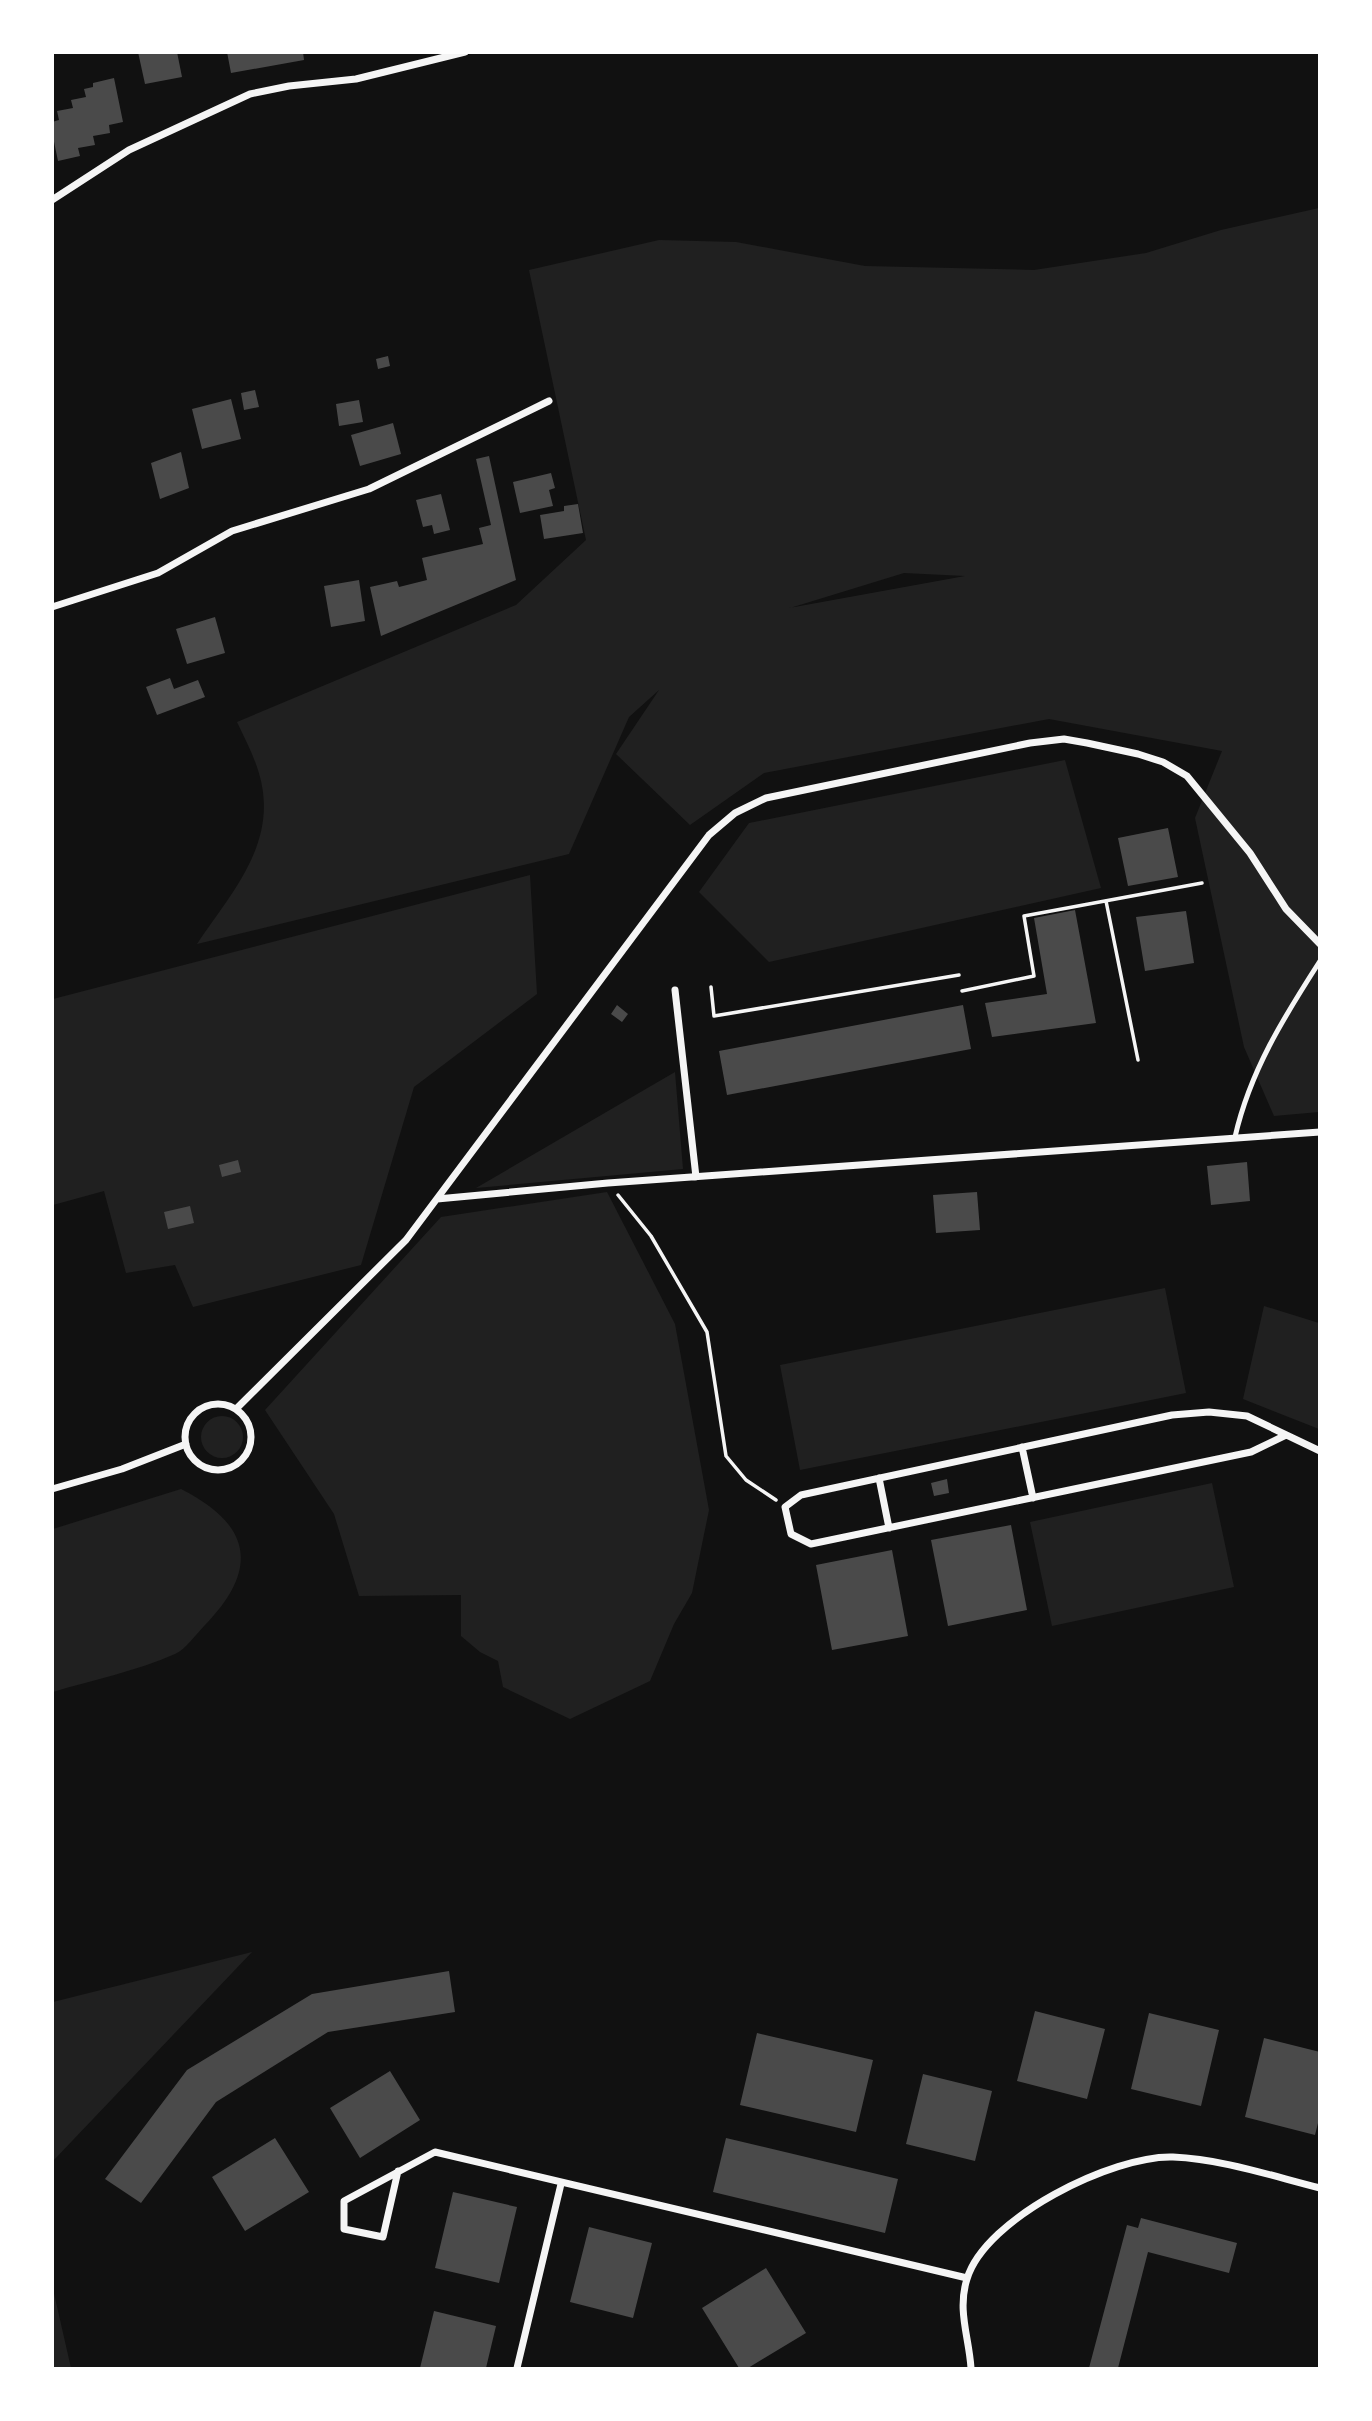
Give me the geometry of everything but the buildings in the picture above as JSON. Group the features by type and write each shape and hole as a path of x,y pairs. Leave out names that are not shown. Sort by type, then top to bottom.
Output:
{"street":[{"path":"52,200 129,150 250,94 289,86 356,79 466,52"},
{"path":"52,607 158,573 232,531 369,489 549,401"},
{"path":"236,1409 406,1240 709,835 735,813 766,798 967,755 1064,739 1138,754 1163,762 1187,776 1250,853 1286,909 1320,944"},
{"path":"675,990 696,1177"},
{"path":"437,1199 608,1183 1320,1132"},
{"path":"225,1404 236,1409 246,1418 251,1430 251,1443 237,1464 212,1470 200,1465 191,1456 186,1444 186,1431 191,1419 200,1410 211,1405 225,1404"},
{"path":"1286,1435 1251,1452 811,1544 791,1534 785,1507 801,1495 1172,1415 1209,1412 1247,1416 1320,1451"},
{"path":"52,1489 122,1469 186,1444"},
{"path":"1022,1447 1033,1498"},
{"path":"878,1478 889,1528"},
{"path":"398,2171 383,2237 344,2229 344,2202 398,2171 435,2152 967,2278"},
{"path":"971,2368 962,2306 967,2278 994,2235 1017,2216 1127,2162 1152,2157 1199,2160 1320,2188"},
{"path":"517,2368 561,2184"}],"lane":[{"path":"1236,1137 1242,1104 1271,1040 1320,961"}],"path":[{"path":"962,991 1034,976 1024,916 1202,883"},
{"path":"1106,901 1138,1060"},
{"path":"711,986 715,1016 959,975"},
{"path":"608,1183 651,1236 707,1332 726,1456 746,1480 785,1507"}],"shaded area":[{"path":"1319,208 1319,1112 1274,1116 1244,1047 1195,818 1222,751 1049,719 764,773 690,825 616,754 659,690 629,717 569,854 197,944 239,883 259,840 263,793 257,767 237,722 516,605 586,540 529,270 659,240 736,242 865,266 1034,270 1146,253 1221,230","holes":["904,573 965,576 791,608"]},
{"path":"1065,760 1101,888 769,962 699,892 749,823"},
{"path":"530,875 537,994 414,1087 361,1265 193,1307 175,1265 126,1273 104,1191 53,1205 53,999"},
{"path":"675,1072 683,1169 476,1188"},
{"path":"607,1192 675,1324 709,1510 692,1593 674,1624 650,1681 570,1719 503,1687 498,1661 480,1652 461,1636 461,1595 359,1596 334,1514 265,1410 441,1217"},
{"path":"1165,1288 1186,1393 800,1470 780,1365"},
{"path":"1264,1306 1319,1323 1319,1429 1243,1399"},
{"path":"222,1416 237,1422 243,1437 237,1452 222,1458 207,1452 201,1437 207,1422"},
{"path":"1212,1483 1234,1587 1052,1626 1030,1522"},
{"path":"181,1489 222,1517 234,1532 240,1548 240,1566 235,1584 223,1604 179,1652 130,1670 53,1692 53,1529"},
{"path":"252,1952 53,2161 53,2002"},
{"path":"53,2289 71,2368 53,2368"}]}
